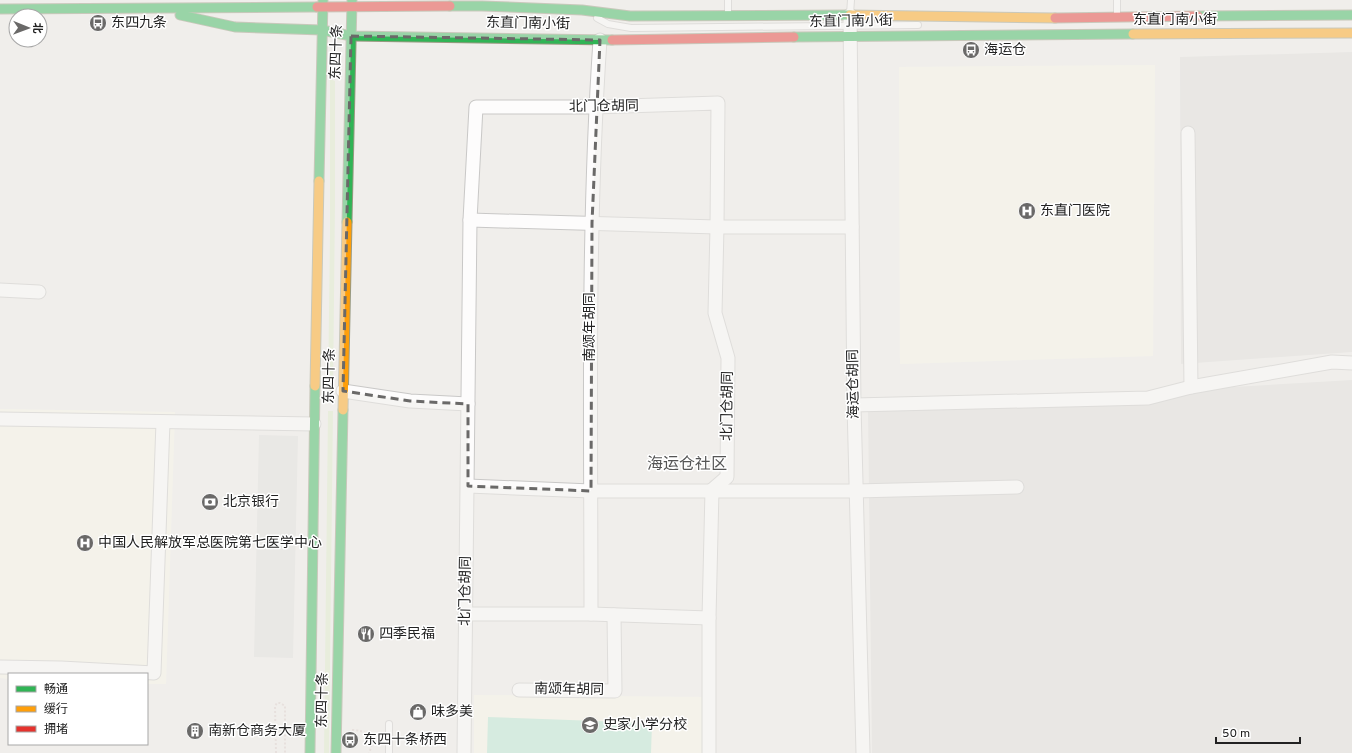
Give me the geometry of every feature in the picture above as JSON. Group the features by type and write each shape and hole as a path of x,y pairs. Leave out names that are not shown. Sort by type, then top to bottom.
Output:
{"main road":[{"name":"东直门南小街","path":"146,8 212,4 482,3 582,10 604,9 630,16 728,16 850,25 1352,34"},
{"name":"东四十条","path":"310,753 314,424 323,4"},
{"name":"东四十条","path":"336,753 352,4"},
{"path":"0,9 71,5 146,8"},
{"name":"东直门南小街","path":"146,8 235,27 322,30 351,36 600,40 850,25 1010,18 1352,15"}],"street":[{"name":"海运仓胡同","path":"850,25 854,406 863,753"},
{"name":"南颂年胡同","path":"592,614 590,344 595,107 600,40"},
{"name":"北门仓胡同","path":"464,753 470,220 476,107 595,107 718,103 715,313 728,358 727,477 712,490"},
{"path":"1188,133 1191,387"},
{"path":"470,220 717,227 852,227"},
{"path":"0,290 39,292"},
{"path":"854,406 1148,398 1191,387 1332,362 1352,363"},
{"path":"343,390 410,401 468,404"},
{"path":"0,419 314,424"},
{"path":"0,667 61,668 154,673 163,422"},
{"path":"468,486 591,491 856,491 1016,487"},
{"path":"709,753 709,618 712,490"},
{"path":"465,614 592,614 709,618"},
{"name":"南颂年胡同","path":"519,690 615,691 614,615"}],"lane":[{"path":"728,0 728,16"},
{"path":"850,25 851,0"},
{"path":"1117,0 1117,17"},
{"path":"582,10 608,24 631,28 928,25"},
{"path":"389,724 389,753"}],"path":[{"path":"276,753 275,706 280,702 285,706 285,753"},
{"path":"352,730 364,731 370,738 371,749 369,753"}],"highlighted area":[{"path":"351,36 600,40 592,223 591,491 468,486 468,404 410,401 343,391"}],"shaded area":[{"path":"1352,52 1352,352 1181,364 1180,57"},
{"name":"东直门医院","path":"1155,65 1153,356 900,364 899,67"},
{"path":"1352,380 1352,753 872,753 868,408"},
{"name":"中国人民解放军总医院第七医学中心","path":"0,409 175,412 166,684 148,684 148,673 8,673 8,679 0,678"},
{"path":"259,435 298,436 293,658 254,657"},
{"name":"史家小学分校","path":"474,695 706,697 705,753 474,753"}],"green space":[{"path":"330,79 335,81 333,395 328,394"},
{"path":"328,411 333,411 329,753 324,753"},
{"path":"488,717 652,723 651,753 487,753"}],"traffic: fast":[{"path":"319,181 323,0"},
{"path":"347,222 352,0"},
{"path":"450,6 582,10 630,16 850,15"},
{"path":"0,9 317,7"},
{"path":"180,15 235,27 322,30 351,36 612,40"},
{"path":"1198,16 1352,15"},
{"path":"794,37 1133,34"},
{"path":"310,753 315,386"},
{"path":"336,753 343,410"}],"traffic: slow":[{"path":"850,15 1055,18"},
{"path":"1133,34 1352,33"},
{"path":"315,386 319,181"},
{"path":"343,410 347,222"}],"traffic: jam":[{"path":"317,7 450,6"},
{"path":"1055,18 1198,16"},
{"path":"612,40 794,37"}],"place":[{"name":"东四九条","path":"98,23"},
{"name":"海运仓","path":"971,50"},
{"name":"东直门医院","path":"1027,211"},
{"name":"北京银行","path":"210,502"},
{"name":"中国人民解放军总医院第七医学中心","path":"85,543"},
{"name":"四季民福","path":"366,634"},
{"name":"味多美","path":"418,712"},
{"name":"史家小学分校","path":"590,725"},
{"name":"南新仓商务大厦","path":"195,731"},
{"name":"东四十条桥西","path":"350,740"}],"district":[{"name":"海运仓社区","path":"687,465"}]}
